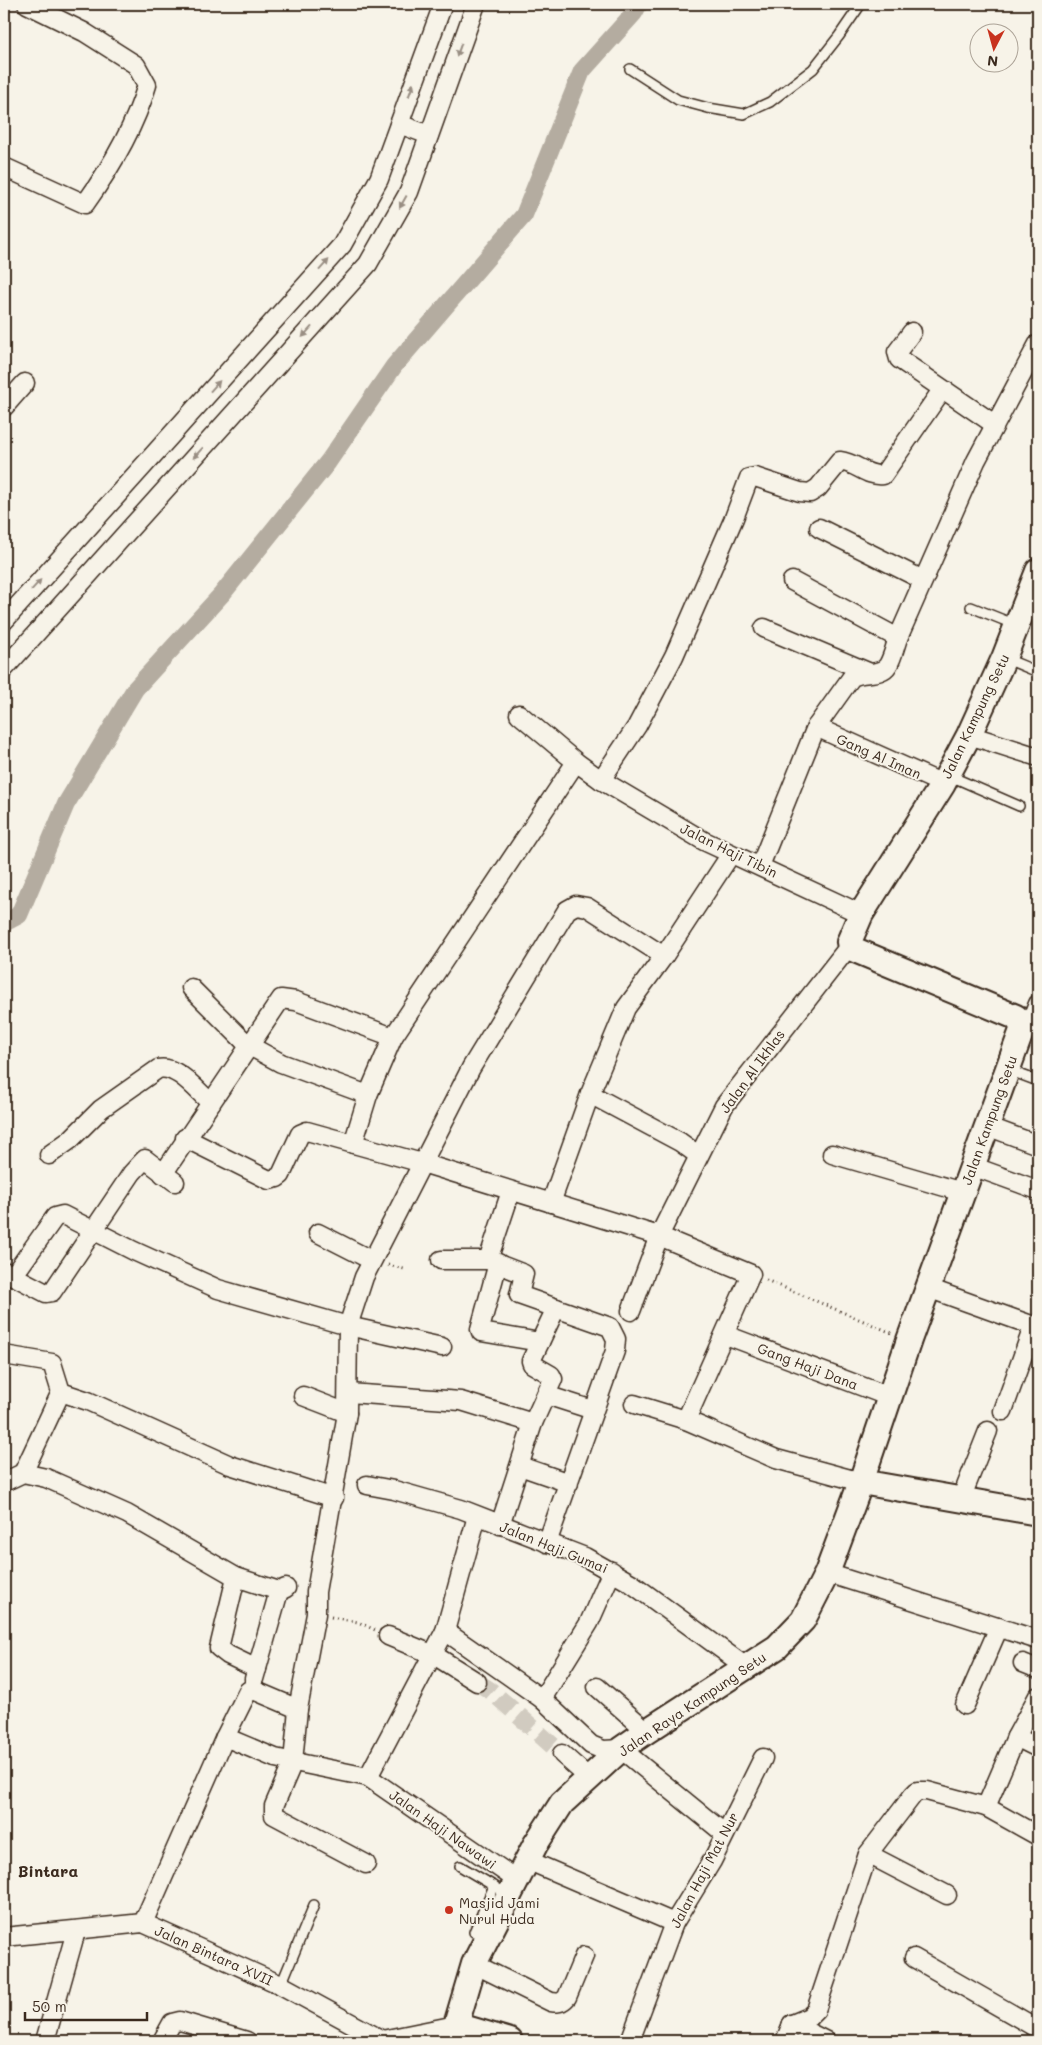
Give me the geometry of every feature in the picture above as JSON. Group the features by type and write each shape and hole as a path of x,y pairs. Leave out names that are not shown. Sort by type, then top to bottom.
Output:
{"street":[{"path":"4,167 85,204 98,186 124,138 143,99 147,85 136,65 84,32 27,4"},
{"path":"4,621 342,246 380,179 443,4"},
{"path":"4,669 368,264 409,192 476,4"},
{"path":"399,124 429,135"},
{"path":"912,332 897,352 897,356 904,364 994,424"},
{"path":"760,866 816,727 851,678 858,673 885,669 994,424 1037,349"},
{"path":"4,407 25,383"},
{"path":"601,780 637,726 674,656 734,518 749,478 755,476 800,492 810,493 818,488 840,461 850,462 873,476 883,474 942,390"},
{"path":"819,528 923,580"},
{"name":"Jalan Kampung Setu","path":"1032,1017 1016,1018 855,950 850,945 861,914 945,779 969,734 1004,658 1038,573"},
{"path":"792,581 898,638"},
{"path":"764,628 868,672"},
{"name":"Jalan Haji Tibin","path":"519,714 576,762 601,780 704,841 861,914"},
{"name":"Gang Al Iman","path":"816,727 945,779"},
{"path":"969,734 1038,757"},
{"path":"353,1144 368,1095 393,1036 576,762"},
{"path":"551,1203 590,1094 626,1008 664,956 731,854"},
{"path":"366,1864 274,1815 274,1806 293,1762 298,1709 316,1614 316,1592 334,1498 347,1413 349,1393 348,1326 372,1260 470,1068 567,910 576,905 587,907 664,956"},
{"name":"Jalan Al Ikhlas","path":"631,1311 659,1236 698,1155 734,1092 850,945"},
{"path":"191,988 248,1045 281,1063 368,1095"},
{"path":"393,1036 296,1001 281,999 248,1045 211,1103 185,1138 169,1178 144,1159 142,1160 132,1173 94,1232 52,1292 46,1293 8,1273 55,1217 60,1215 66,1216 94,1232 218,1289 348,1326 442,1347"},
{"name":"Jalan Kampung Setu","path":"862,1482 962,1192 1020,1036 1032,1017"},
{"path":"50,1155 70,1140 101,1109 158,1069 163,1068 176,1072 211,1103"},
{"path":"590,1094 680,1142 698,1155"},
{"path":"987,1126 1038,1145"},
{"path":"185,1138 269,1180 277,1178 281,1174 303,1132 307,1132 422,1164 659,1236 751,1274 726,1335 686,1420"},
{"path":"832,1154 962,1192"},
{"path":"972,1166 1038,1190"},
{"path":"511,1191 493,1262 480,1329 481,1332 540,1342"},
{"path":"318,1233 372,1260"},
{"path":"441,1260 493,1262 524,1274 518,1295 610,1327 614,1332 615,1351 547,1543"},
{"path":"928,1288 1022,1320 1031,1325 1032,1330 1003,1411"},
{"path":"500,1525 533,1423 552,1379 551,1375 532,1364 531,1361 556,1308"},
{"name":"Gang Haji Dana","path":"726,1335 890,1397"},
{"path":"4,1355 52,1363 62,1392 23,1473"},
{"path":"62,1392 88,1401 230,1465 334,1498"},
{"path":"349,1393 461,1401 533,1423"},
{"path":"546,1395 593,1410"},
{"path":"303,1396 347,1413"},
{"path":"634,1404 686,1420 776,1459 862,1482 1038,1513"},
{"path":"961,1499 988,1431"},
{"path":"520,1466 569,1483"},
{"path":"4,1482 23,1473 46,1478 127,1514 236,1577 282,1589 251,1690 225,1737 143,1923"},
{"name":"Jalan Raya Kampung Setu","path":"456,2025 474,1964 512,1880 562,1803 622,1749 777,1647 791,1635 807,1614 827,1573 862,1482"},
{"name":"Jalan Haji Gumai","path":"367,1485 394,1490 477,1516 612,1570 746,1667"},
{"path":"225,1737 276,1758 368,1777 445,1631 477,1516"},
{"path":"542,1699 589,1623 612,1570"},
{"path":"827,1573 1038,1640"},
{"path":"236,1577 219,1648 228,1655 257,1669"},
{"path":"965,1704 999,1627"},
{"path":"445,1631 542,1699 591,1745 602,1750 622,1749 724,1834"},
{"path":"388,1636 434,1655 477,1682"},
{"path":"597,1687 648,1731"},
{"path":"251,1690 298,1709"},
{"path":"986,1807 1016,1737 1038,1696"},
{"path":"1016,1737 1038,1748"},
{"path":"562,1754 589,1778"},
{"name":"Jalan Haji Mat Nur","path":"630,2041 674,1923 706,1870 763,1758"},
{"name":"Jalan Haji Nawawi","path":"368,1777 512,1880 674,1923"},
{"path":"785,2041 792,2024 809,2017 816,2010 868,1854 917,1791 927,1790 986,1807 1038,1836"},
{"path":"868,1854 947,1895"},
{"name":"Jalan Bintara XVII","path":"4,1937 143,1923 281,1985 382,2041"},
{"path":"46,2041 76,1931"},
{"path":"474,1964 551,2002 557,2003 563,2002 567,1997 584,1956"},
{"path":"914,1958 1038,2029"},
{"path":"162,2041 172,2023 180,2021 247,2041"},
{"path":"792,2024 826,2041"},
{"path":"382,2041 456,2025 510,2041"}],"lane":[{"path":"630,69 678,100 708,108 744,114 770,102 812,69 839,36 860,4"},
{"path":"971,607 1017,625"},
{"path":"1004,658 1038,672"},
{"path":"945,779 1019,806"},
{"path":"1007,1070 1038,1081"},
{"path":"460,1866 512,1880 474,1932"},
{"path":"281,1985 314,1905"}],"path":[{"path":"751,1274 896,1335"},
{"path":"316,1614 358,1622 388,1636"}],"waterway":[{"path":"4,923 19,915 66,804 135,689 222,594 328,462 394,366 524,215 582,71 634,13 639,4"}],"tunnel":[{"path":"477,1682 491,1691 562,1754"}],"place":[{"name":"Masjid Jami Nurul Huda","path":"449,1910"}],"district":[{"name":"Bintara","path":"48,1870"}]}
